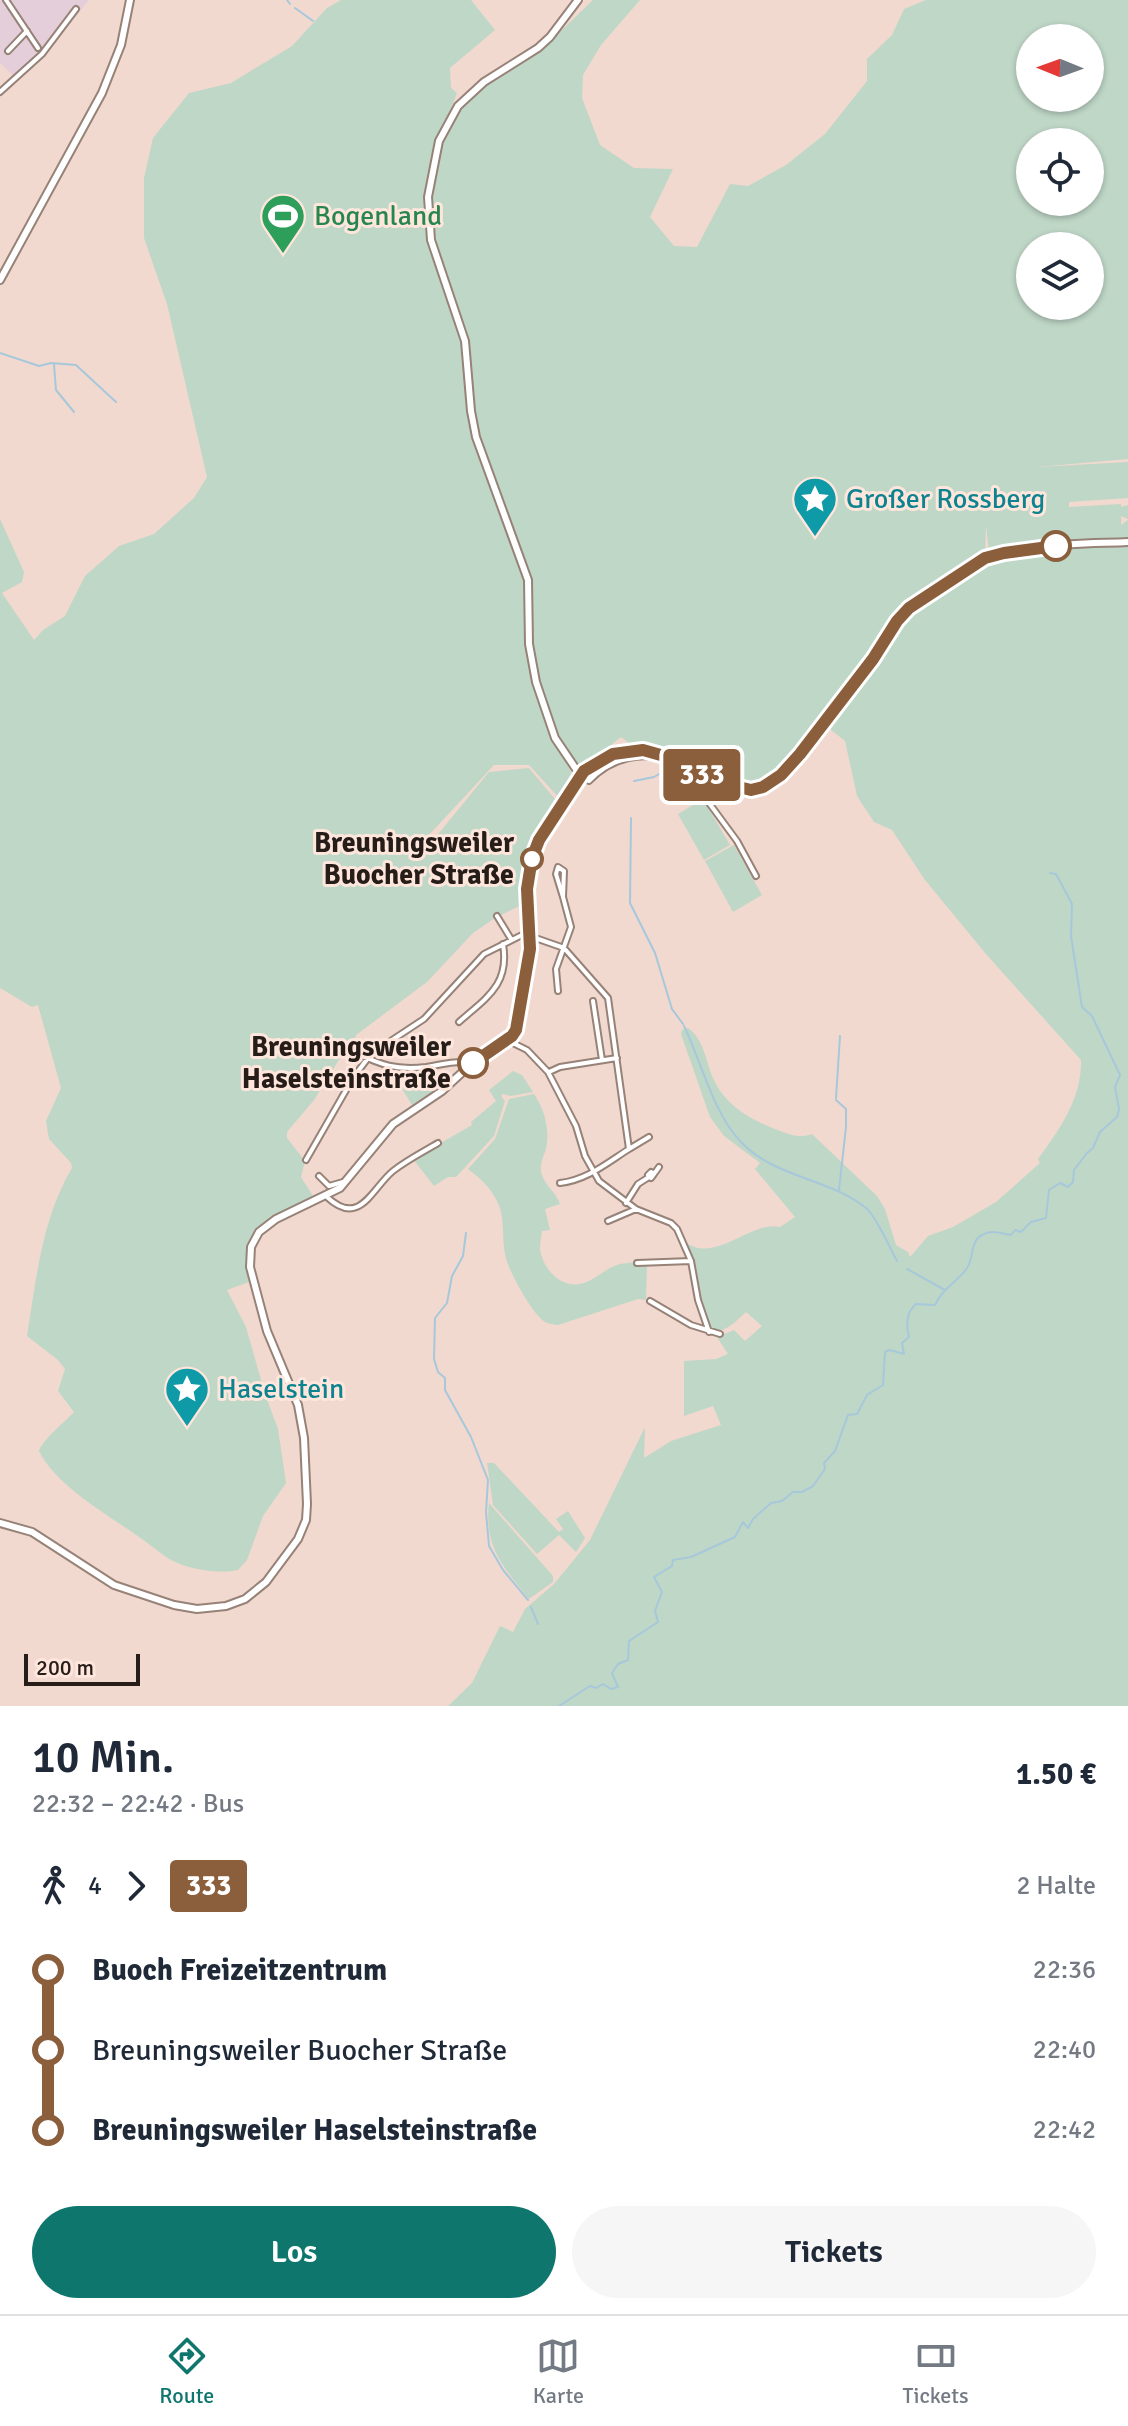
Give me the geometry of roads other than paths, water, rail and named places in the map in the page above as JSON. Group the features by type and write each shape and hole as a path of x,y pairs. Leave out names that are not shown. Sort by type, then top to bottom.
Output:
{"street":[{"path":"6,0 38,48"},
{"path":"0,280 102,93 121,45 130,0"},
{"path":"578,0 538,48 484,82 458,106 439,141 428,197 431,240 465,341 476,437 528,580 529,644 536,682 555,738 580,775 589,781 601,770 628,757 645,756 682,769 737,841 756,876"},
{"path":"0,92 42,54 76,9"},
{"path":"8,51 27,31"},
{"path":"0,1523 32,1532 114,1585 174,1605 197,1609 226,1606 245,1599 266,1582 292,1550 303,1530 307,1504 306,1454 298,1405 267,1331 249,1257 254,1240 264,1227 327,1197 345,1183 393,1124 442,1091 489,1050 515,1033 521,1014 530,936 527,889 532,858 539,840 580,775 607,756 632,750 675,759 714,781 743,789 760,789 791,765 909,608 981,560 994,555 1056,546 1128,542"},
{"path":"558,991 556,969 571,925 555,871 559,867 564,872 563,897"},
{"path":"497,916 511,939"},
{"path":"306,1160 366,1060 377,1049 415,1027 475,962 524,934 564,948 608,998 629,1149"},
{"path":"459,1022 499,984 503,944"},
{"path":"593,1001 602,1060"},
{"path":"507,1040 527,1050 548,1072 576,1126 593,1173 603,1186 636,1209 671,1223 682,1237 709,1332"},
{"path":"344,1048 366,1060 404,1068 453,1062 465,1062 469,1066"},
{"path":"548,1072 560,1067 617,1058"},
{"path":"560,1183 593,1173 649,1137"},
{"path":"327,1197 342,1206 363,1204 392,1172 438,1143"},
{"path":"626,1203 638,1184 659,1167"},
{"path":"319,1176 329,1186 345,1183"},
{"path":"608,1221 636,1209"},
{"path":"637,1263 691,1261"},
{"path":"650,1301 691,1325 720,1334"}],"waterway":[{"path":"287,0 290,4"},
{"path":"295,8 313,21"},
{"path":"0,353 39,366 51,363 76,365 116,402"},
{"path":"54,365 56,390 74,412"},
{"path":"634,781 654,777 671,767"},
{"path":"631,818 630,903 655,953 672,1009 683,1024"},
{"path":"559,1706 590,1686 596,1688 603,1684 611,1689 618,1687 612,1673 618,1664 628,1660 629,1641 658,1622 655,1611 662,1592 654,1577 672,1566 673,1560 691,1557 735,1537 743,1522 748,1528 753,1519 771,1503 813,1486 825,1469 824,1463 835,1451 848,1415 857,1414 867,1395 883,1385 885,1352 890,1350 904,1354 902,1343 909,1337 908,1319 913,1307 916,1304 935,1305 942,1293 967,1268 976,1241 982,1235 993,1232 1011,1235 1015,1230 1021,1232 1031,1222 1046,1218 1049,1190 1060,1183 1068,1187 1073,1182 1074,1170 1093,1148 1100,1132 1117,1117 1119,1109 1115,1087 1120,1075 1092,1016 1082,1007 1071,936 1072,904 1056,874 1050,873"},
{"path":"684,1026 715,1102 741,1142 770,1163 836,1190 866,1208 879,1225 897,1261"},
{"path":"836,1098 840,1036"},
{"path":"836,1100 846,1109 839,1190"},
{"path":"466,1233 463,1256 452,1276 447,1303 435,1318 434,1359 438,1372 445,1378 445,1390 471,1437 488,1480 486,1512 489,1546 503,1570 528,1600"},
{"path":"907,1269 945,1290"},
{"path":"531,1607 538,1624"}],"place":[{"name":"Bogenland","path":"283,255"},
{"name":"Großer Rossberg","path":"815,538"},
{"name":"Breuningsweiler Buocher Straße","path":"532,859"},
{"name":"Breuningsweiler Haselsteinstraße","path":"473,1063"},
{"name":"Haselstein","path":"187,1428"}]}
